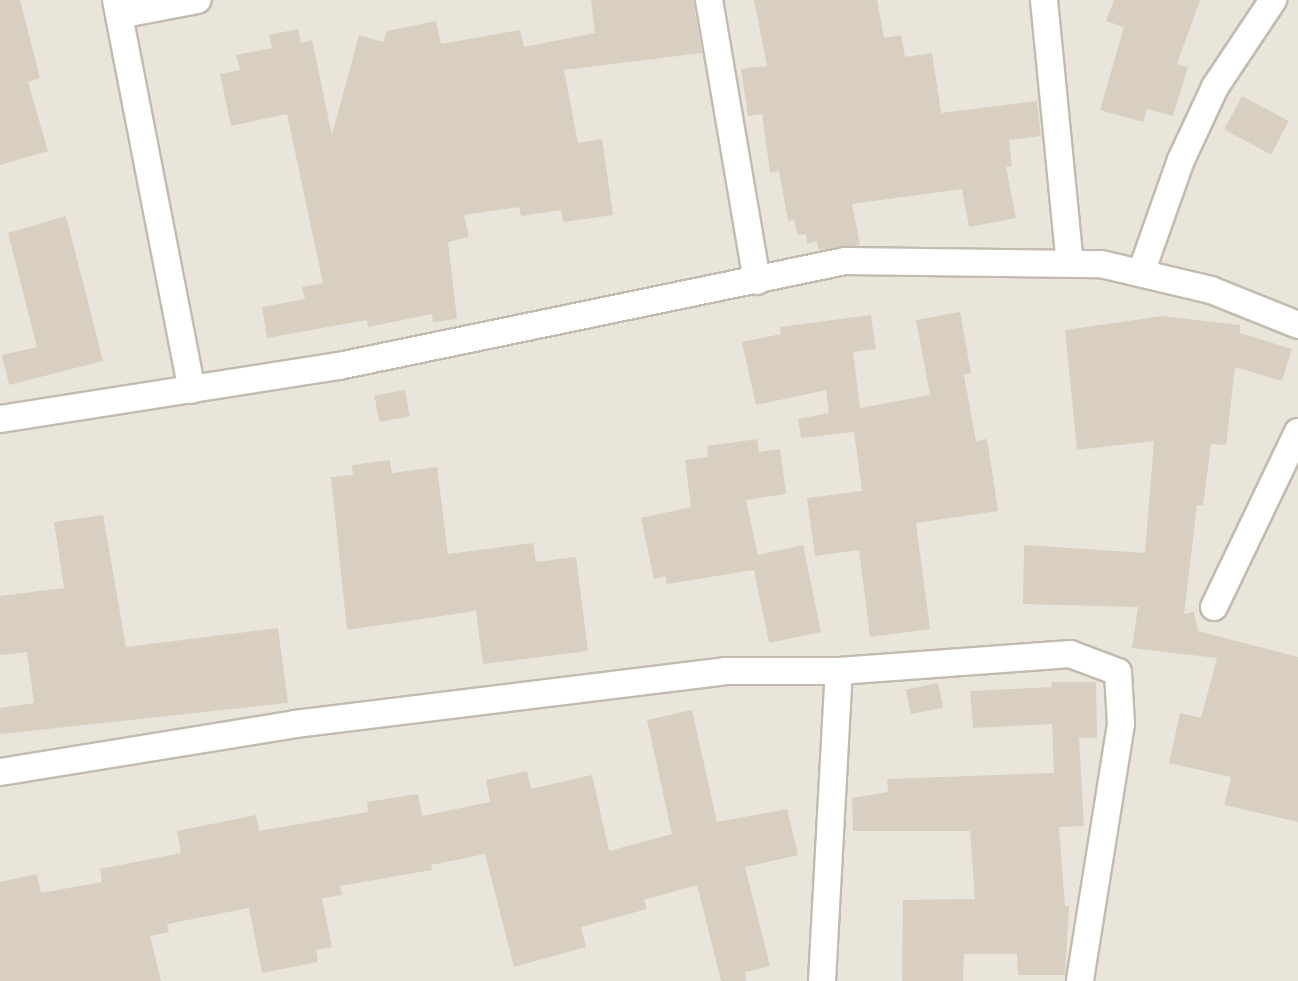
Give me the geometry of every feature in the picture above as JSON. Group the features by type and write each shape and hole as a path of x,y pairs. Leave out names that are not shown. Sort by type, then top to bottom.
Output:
{"street":[{"path":"192,390 118,8 198,0"},
{"path":"709,0 757,281"},
{"path":"1044,0 1070,263"},
{"path":"1142,270 1181,160 1215,87 1273,0"},
{"path":"0,419 192,390 253,376 339,366 845,261 1070,263 1142,270 1298,325"},
{"path":"1214,607 1298,432"},
{"path":"0,772 295,724 725,671 839,671 1070,654 1118,672 1121,724 1080,981"},
{"path":"822,981 839,671"}],"shaded area":[{"path":"0,0 1298,0 1298,981 0,981"}],"building":[{"path":"0,0 20,0 40,78 28,82 48,151 0,165"},
{"path":"591,0 693,0 702,53 564,70 578,143 602,139 613,215 563,222 561,210 521,216 519,207 464,215 469,237 448,242 457,319 433,322 432,314 368,327 367,320 267,338 262,307 305,299 302,287 323,283 287,114 231,126 220,74 240,70 236,55 272,48 269,35 298,29 301,43 312,40 332,135 359,35 383,42 387,31 436,21 441,44 520,30 524,47 595,33"},
{"path":"754,0 877,0 884,38 901,35 905,57 932,53 941,113 1037,101 1041,136 1009,140 1012,166 1006,167 1016,218 969,227 962,189 852,204 860,245 819,250 817,241 807,244 806,234 798,235 794,220 788,221 779,171 770,173 762,114 748,116 741,69 767,66"},
{"path":"1114,0 1200,0 1177,64 1188,67 1173,116 1147,109 1143,122 1100,110 1124,27 1106,21"},
{"path":"1242,96 1289,121 1271,154 1224,130"},
{"path":"66,216 103,361 9,385 2,355 37,347 8,233"},
{"path":"960,312 971,373 964,375 976,441 987,439 998,511 916,523 930,629 870,637 859,550 815,556 807,498 862,491 854,432 801,438 798,419 829,413 826,390 756,405 742,342 781,334 780,327 871,315 876,349 853,352 860,408 930,395 916,320"},
{"path":"1163,316 1240,325 1240,333 1292,349 1282,381 1235,367 1226,445 1211,444 1203,506 1197,505 1184,614 1194,612 1198,631 1298,657 1298,822 1224,805 1231,777 1169,763 1180,713 1201,718 1217,658 1132,648 1138,607 1023,604 1024,545 1145,553 1154,441 1077,450 1065,330"},
{"path":"405,390 410,417 379,422 374,395"},
{"path":"757,439 759,452 780,449 786,494 746,500 758,555 803,545 821,632 769,643 754,570 667,584 665,576 654,579 641,518 691,507 685,460 708,457 707,446"},
{"path":"390,460 392,473 437,467 448,554 533,543 536,562 576,557 588,651 483,664 476,611 347,630 331,477 353,475 352,465"},
{"path":"103,515 126,647 278,628 288,703 0,734 0,708 34,703 27,652 0,655 0,596 64,588 54,522"},
{"path":"1051,682 1096,682 1097,738 1079,738 1084,826 1059,827 1065,906 1069,906 1065,975 1018,975 1017,954 964,954 963,981 902,981 903,900 975,899 970,831 853,831 852,798 888,792 887,779 1054,773 1052,724 973,728 970,691 1052,687"},
{"path":"938,683 943,707 911,714 906,690"},
{"path":"692,710 717,822 787,809 798,855 745,867 770,966 745,972 746,981 721,981 697,885 644,900 647,909 581,927 586,947 514,967 485,854 431,865 432,870 340,886 342,895 322,898 332,947 316,950 318,962 262,973 249,908 167,924 169,932 150,936 161,981 0,981 0,882 37,874 41,893 102,882 100,869 181,853 177,831 256,815 259,831 368,812 367,802 418,794 422,816 490,802 486,780 527,771 531,789 592,775 609,851 672,834 647,720"}]}
